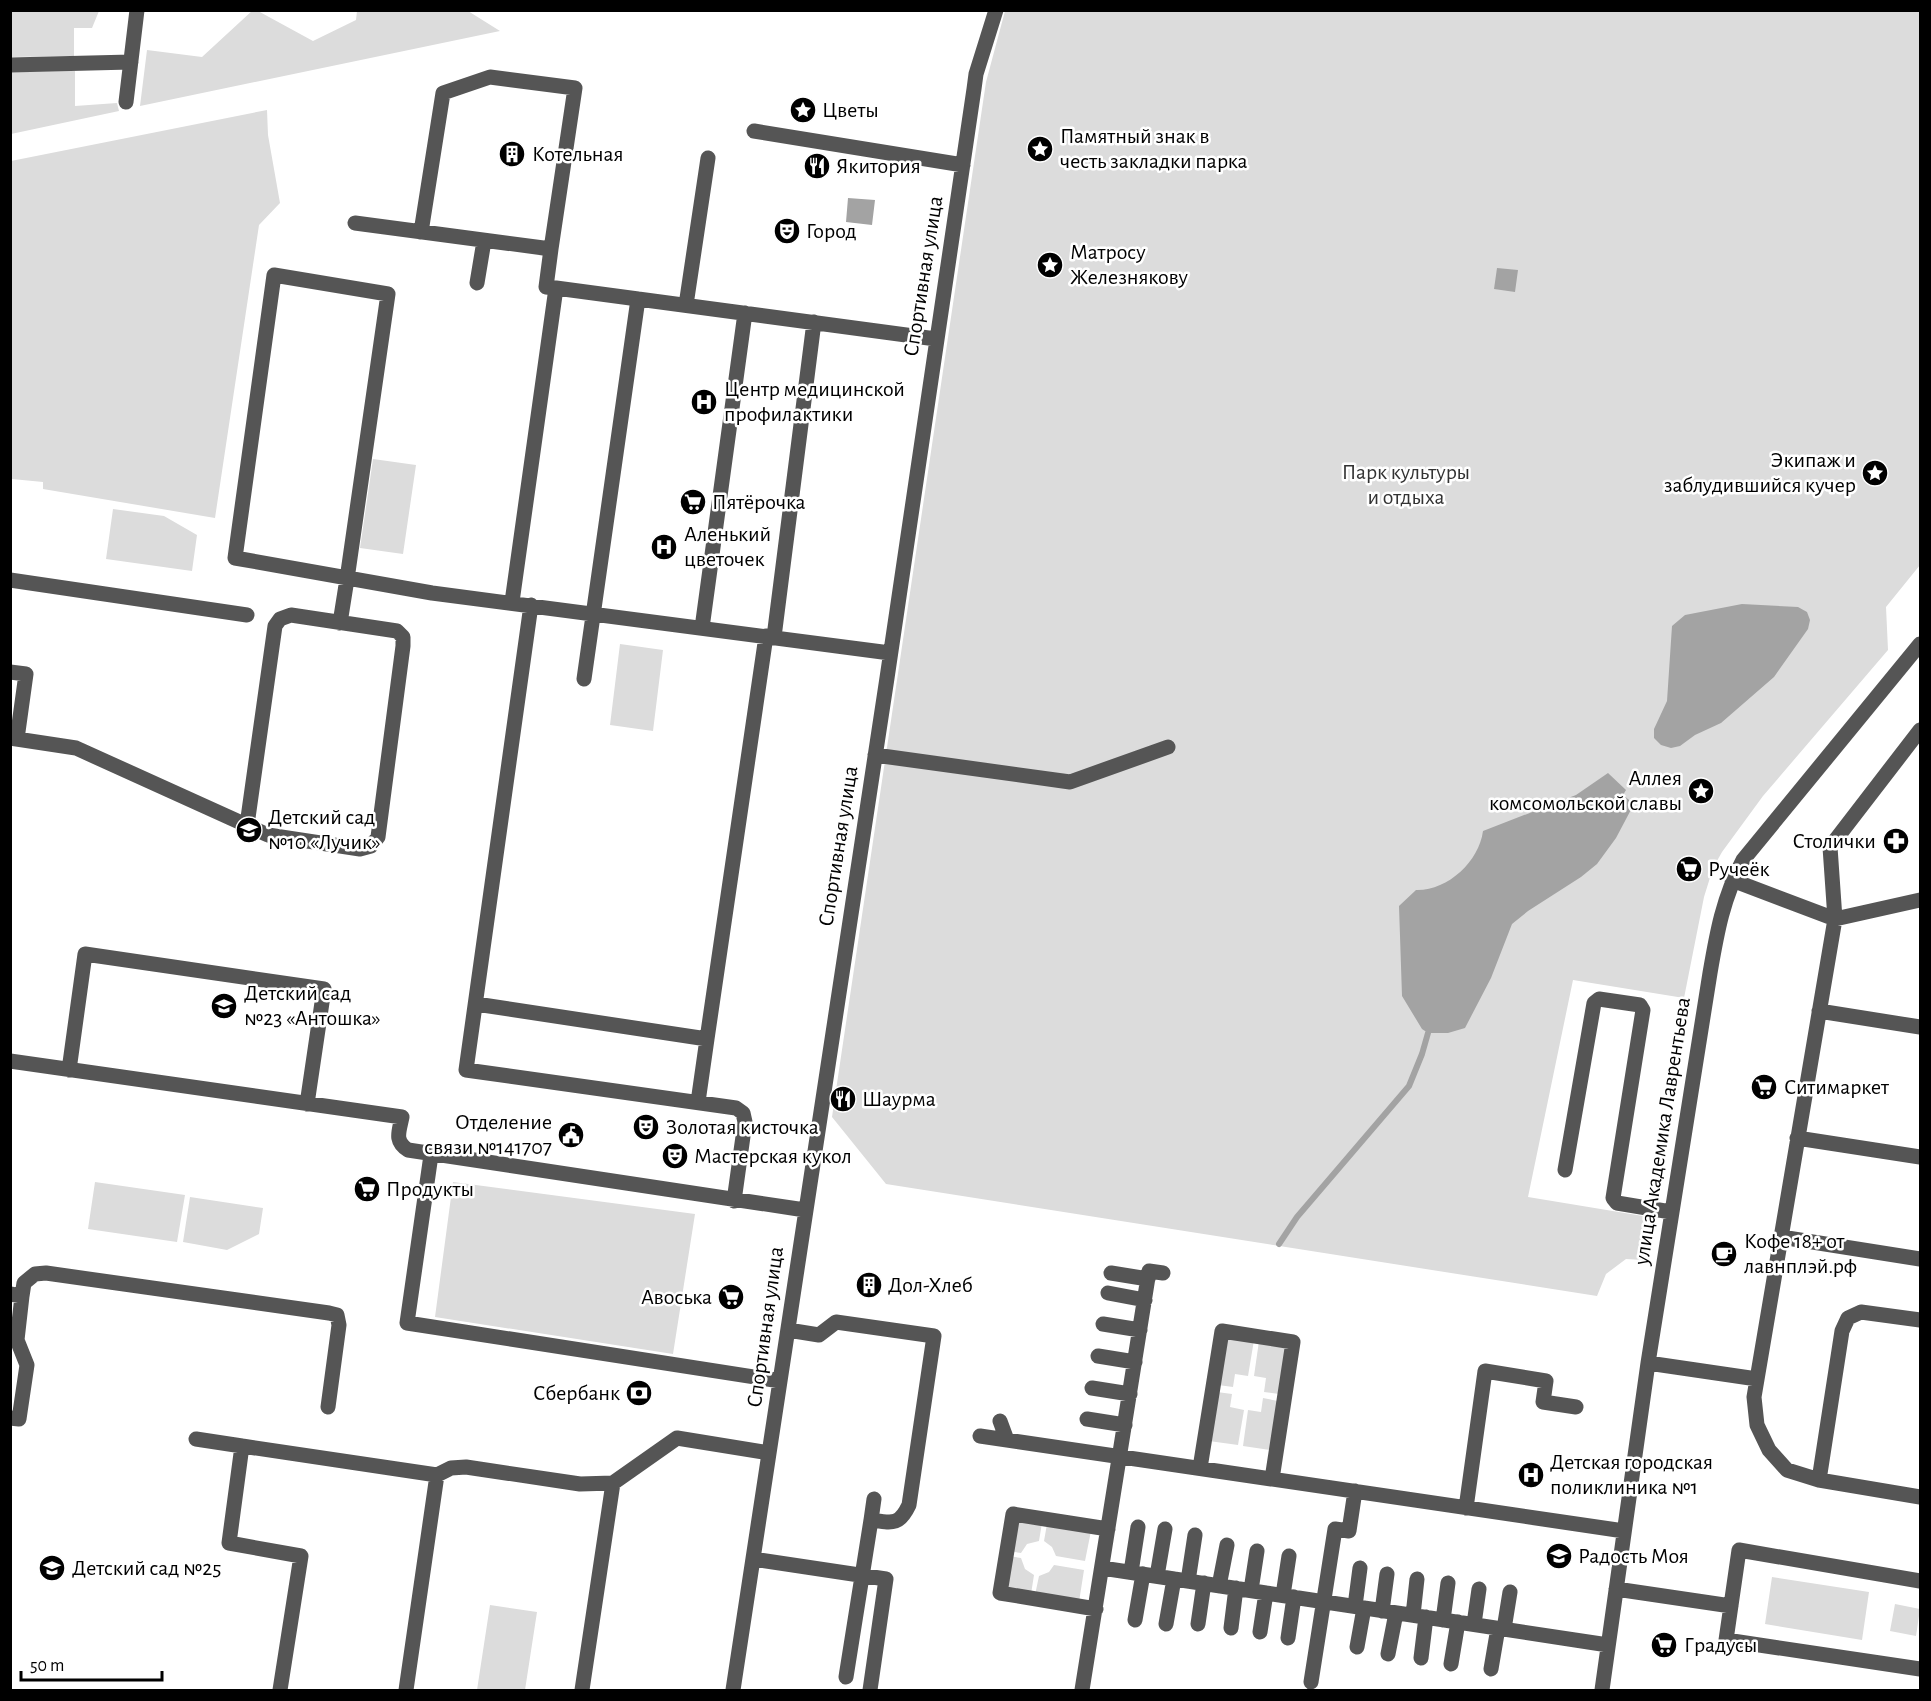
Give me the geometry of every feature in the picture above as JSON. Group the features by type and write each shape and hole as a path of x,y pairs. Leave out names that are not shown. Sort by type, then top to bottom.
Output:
{"street":[{"path":"126,102 137,10"},
{"name":"Спортивная улица","path":"733,1690 976,74 996,10"},
{"path":"10,65 131,62"},
{"path":"422,232 443,93 490,77 575,88 546,286 936,339"},
{"path":"754,131 963,165"},
{"path":"686,305 708,158"},
{"path":"355,223 551,249"},
{"path":"477,283 484,241"},
{"path":"340,623 348,579 388,294 274,275 235,558 348,579 432,593 890,653"},
{"path":"512,602 556,288"},
{"path":"584,680 638,299"},
{"path":"702,628 745,313"},
{"path":"698,1102 770,637 814,322"},
{"path":"10,580 247,615"},
{"path":"531,605 466,1071 736,1108 743,1113 746,1122 734,1201"},
{"path":"10,672 26,674 14,738 76,748 268,835 360,849 371,846 378,837 403,637 397,631 291,615 280,619 275,626 247,825"},
{"name":"улица Академика Лаврентьева","path":"1602,1690 1671,1212 1722,910 1732,880 1743,860 1920,644"},
{"path":"1920,730 1830,847 1835,919 1754,1397 1757,1425 1769,1450 1787,1470 1819,1480 1920,1497"},
{"path":"875,755 1070,782 1168,747"},
{"path":"1732,880 1835,919 1920,900"},
{"path":"69,1070 85,954 324,989 307,1104"},
{"path":"1565,1170 1594,1003 1599,999 1640,1005 1643,1010 1613,1198 1617,1203 1671,1212"},
{"path":"476,1004 707,1039"},
{"path":"1819,1011 1920,1027"},
{"path":"10,1061 402,1117 398,1139 401,1145 408,1150 805,1210"},
{"path":"1797,1138 1920,1157"},
{"path":"431,1155 407,1323 780,1381"},
{"path":"1781,1237 1920,1258"},
{"path":"1082,1690 1149,1271 1163,1273"},
{"path":"10,1418 19,1419 27,1365 14,1340 16,1295 24,1282 35,1274 329,1312 337,1316 339,1325 328,1407"},
{"path":"1111,1274 1148,1279"},
{"path":"1108,1293 1145,1300"},
{"path":"1819,1480 1842,1331 1848,1318 1861,1312 1920,1320"},
{"path":"788,1330 819,1335 836,1322 934,1336 909,1505 903,1518 892,1523 871,1520"},
{"path":"1103,1324 1140,1330"},
{"path":"1200,1468 1222,1331 1293,1342 1272,1479"},
{"path":"1098,1356 1135,1362"},
{"path":"1648,1363 1756,1378"},
{"path":"1466,1508 1485,1371 1546,1381 1543,1402 1576,1407"},
{"path":"1092,1388 1130,1394"},
{"path":"1087,1419 1125,1425"},
{"path":"1000,1420 1007,1440"},
{"path":"980,1436 1624,1531"},
{"path":"196,1439 437,1475 451,1468 466,1467 580,1484 613,1483 677,1438 769,1453"},
{"path":"242,1446 229,1543 301,1556 280,1690"},
{"path":"406,1690 437,1475"},
{"path":"582,1690 613,1483"},
{"path":"1311,1682 1335,1529 1349,1531 1355,1491"},
{"path":"846,1677 874,1499"},
{"path":"1096,1609 1000,1593 1012,1514 1108,1529"},
{"path":"1138,1527 1144,1574"},
{"path":"1135,1620 1144,1574 1165,1528"},
{"path":"1195,1535 1189,1581 1198,1624"},
{"path":"1219,1586 1227,1545"},
{"path":"1920,1581 1739,1550 1726,1640 1920,1669"},
{"path":"1230,1628 1251,1590 1257,1551"},
{"path":"1288,1556 1288,1638"},
{"path":"753,1559 886,1580 870,1690"},
{"path":"1102,1568 1608,1645"},
{"path":"1357,1647 1360,1568"},
{"path":"1387,1574 1388,1654"},
{"path":"1417,1579 1420,1658"},
{"path":"1166,1624 1189,1581"},
{"path":"1449,1583 1451,1664"},
{"path":"1474,1624 1479,1589"},
{"path":"1616,1589 1731,1606"},
{"path":"1251,1590 1260,1632"},
{"path":"1491,1669 1510,1592"}],"green space":[{"path":"253,10 313,41 356,20 357,11 468,11 500,31 140,106 147,50 202,57"},
{"path":"10,11 99,11 92,28 74,28 74,56 11,57"},
{"name":"Парк культуры и отдыха","path":"1005,11 1920,11 1920,565 1886,607 1888,650 1763,796 1713,868 1704,897 1684,998 1573,980 1528,1197 1649,1217 1642,1260 1626,1259 1606,1274 1597,1296 886,1184 832,1117 986,82"},
{"path":"10,71 75,71 75,106 117,103 119,111 11,134"},
{"path":"267,110 268,135 280,203 259,225 215,518 43,489 43,482 12,479 11,484 11,161"},
{"path":"373,459 416,465 403,554 360,548"},
{"path":"113,509 164,516 197,535 192,571 106,559"},
{"path":"620,644 663,650 653,731 610,725"},
{"path":"95,1182 185,1195 177,1242 88,1229"},
{"path":"453,1182 695,1214 673,1354 435,1317"},
{"path":"190,1197 263,1208 259,1234 227,1250 183,1242"},
{"path":"1225,1336 1254,1340 1248,1376 1235,1374 1233,1387 1218,1385"},
{"path":"1259,1341 1287,1345 1279,1394 1264,1392 1266,1378 1254,1376"},
{"path":"1217,1392 1232,1394 1230,1407 1244,1410 1238,1445 1209,1441"},
{"path":"1263,1398 1278,1401 1270,1450 1243,1446 1248,1410 1261,1412"},
{"path":"1015,1519 1042,1523 1039,1541 1027,1544 1021,1553 1009,1551"},
{"path":"1047,1524 1091,1531 1085,1561 1056,1556 1052,1547 1044,1541"},
{"path":"1009,1556 1021,1558 1025,1569 1034,1575 1031,1594 1003,1590"},
{"path":"1054,1565 1084,1570 1079,1602 1035,1595 1039,1576 1049,1572"},
{"path":"1772,1577 1869,1592 1862,1640 1765,1624"},
{"path":"1895,1604 1920,1609 1916,1636 1890,1631"},
{"path":"490,1605 537,1612 525,1690 477,1690"}],"shaded area":[{"path":"848,198 875,200 872,225 846,222"},
{"path":"1497,268 1518,270 1515,292 1494,289"},
{"path":"1742,604 1798,607 1807,612 1810,620 1808,629 1774,677 1721,723 1695,735 1680,746 1671,748 1661,745 1654,738 1654,729 1667,701 1672,626 1685,615"},
{"path":"1608,773 1626,790 1623,795 1634,804 1616,838 1597,864 1512,924 1491,978 1465,1028 1448,1033 1428,1033 1422,1029 1402,996 1399,906 1416,890 1439,886 1460,873 1475,853 1483,831 1576,795"}],"waterway":[{"path":"1279,1244 1297,1217 1409,1086 1428,1033"}],"place":[{"name":"Цветы","path":"803,110"},
{"name":"Памятный знак в честь закладки парка","path":"1040,149"},
{"name":"Котельная","path":"512,154"},
{"name":"Якитория","path":"817,166"},
{"name":"Город","path":"787,231"},
{"name":"Матросу Железнякову","path":"1050,265"},
{"name":"Центр медицинской профилактики","path":"704,402"},
{"name":"Экипаж и заблудившийся кучер","path":"1875,473"},
{"name":"Пятёрочка","path":"693,502"},
{"name":"Аленький цветочек","path":"664,547"},
{"name":"Аллея комсомольской славы","path":"1701,791"},
{"name":"Детский сад №10 «Лучик»","path":"249,830"},
{"name":"Столички","path":"1896,841"},
{"name":"Ручеёк","path":"1689,869"},
{"name":"Детский сад №23 «Антошка»","path":"224,1006"},
{"name":"Ситимаркет","path":"1764,1087"},
{"name":"Шаурма","path":"843,1099"},
{"name":"Золотая кисточка","path":"646,1127"},
{"name":"Отделение связи №141707","path":"571,1135"},
{"name":"Мастерская кукол","path":"675,1156"},
{"name":"Продукты","path":"367,1189"},
{"name":"Кофе 18+ от лавнплэй.рф","path":"1724,1254"},
{"name":"Дол-Хлеб","path":"869,1285"},
{"name":"Авоська","path":"731,1297"},
{"name":"Сбербанк","path":"639,1393"},
{"name":"Детская городская поликлиника №1","path":"1531,1475"},
{"name":"Радость Моя","path":"1559,1556"},
{"name":"Детский сад №25","path":"52,1568"},
{"name":"Градусы","path":"1664,1645"}]}
